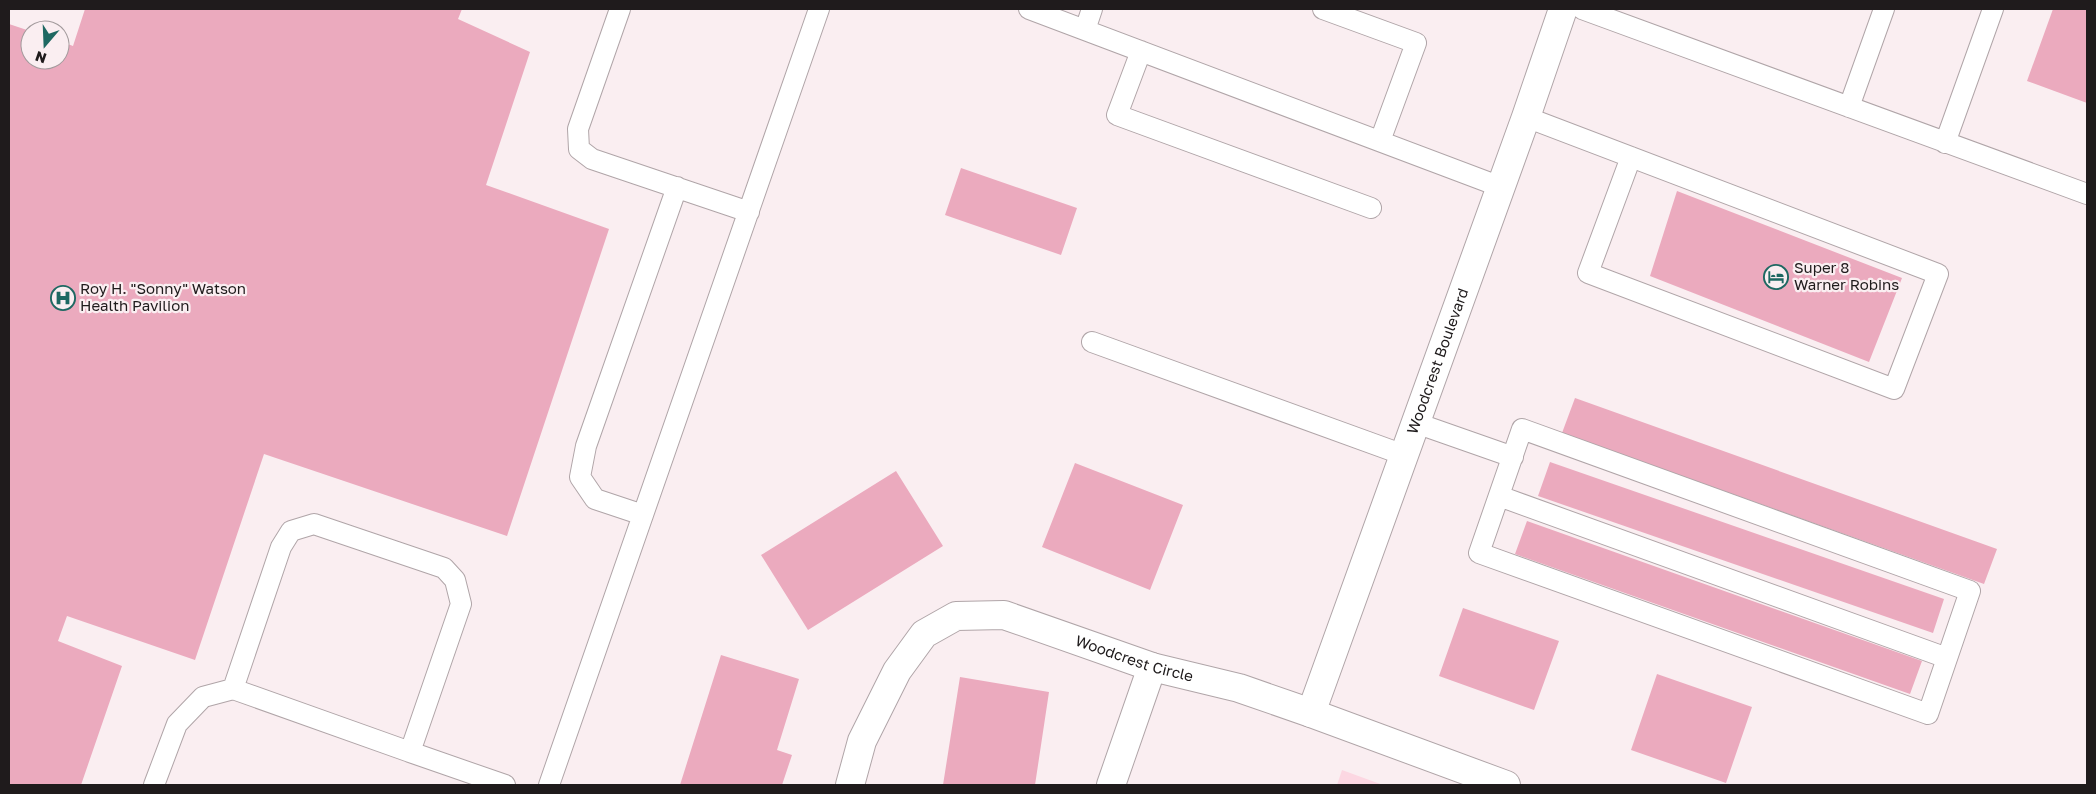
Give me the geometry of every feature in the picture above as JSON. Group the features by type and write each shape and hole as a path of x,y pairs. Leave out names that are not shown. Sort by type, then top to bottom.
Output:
{"street":[{"name":"Woodcrest Boulevard","path":"1311,713 1501,187 1563,9"},
{"name":"Woodcrest Circle","path":"850,785 862,741 897,671 924,634 956,616 1004,615 1152,667 1238,688 1506,785"},
{"path":"1111,785 1152,667"}],"lane":[{"path":"620,9 578,129 579,149 592,159 749,212"},
{"path":"549,785 819,9"},
{"path":"1029,9 1501,187"},
{"path":"1084,30 1092,9"},
{"path":"1323,9 1416,43 1380,141"},
{"path":"1582,9 2087,194"},
{"path":"1848,108 1884,9"},
{"path":"1945,143 1993,9"},
{"path":"1141,51 1117,115 1371,208"},
{"path":"1526,117 1938,274 1894,389 1588,273 1631,158"},
{"path":"643,515 595,499 580,477 586,446 677,187"},
{"path":"1092,342 1404,455"},
{"path":"1416,423 1513,456"},
{"path":"1522,429 1970,590 1928,714 1479,553 1499,496 1522,429"},
{"path":"1499,496 1947,658"},
{"path":"233,689 281,547 291,531 314,524 444,568 455,580 461,604 410,752"},
{"path":"154,785 176,724 203,697 233,689 505,785"}],"shaded area":[{"path":"1342,770 1383,785 1337,785"}],"building":[{"path":"85,9 462,9 458,19 530,52 486,185 609,229 507,536 264,454 195,660 67,616 58,641 122,666 81,785 9,785 9,24 20,28 20,70 70,70 70,45 73,46"},
{"path":"2053,9 2087,9 2087,103 2027,81"},
{"path":"961,168 1077,208 1061,255 945,215"},
{"name":"Super 8 Warner Robins","path":"1677,191 1902,278 1869,362 1650,276"},
{"path":"1575,398 1997,549 1984,584 1562,433"},
{"path":"1550,462 1944,599 1933,633 1538,496"},
{"path":"1075,463 1183,505 1150,590 1042,547"},
{"path":"896,471 943,546 808,630 761,555"},
{"path":"1527,521 1922,661 1910,694 1515,554"},
{"path":"1463,608 1559,641 1534,710 1439,676"},
{"path":"721,655 799,679 777,750 792,755 782,785 680,785"},
{"path":"1657,674 1752,707 1726,783 1631,750"},
{"path":"960,677 1049,692 1035,785 943,785"}],"place":[{"name":"Super 8 Warner Robins","path":"1776,277"},
{"name":"Roy H. \"Sonny\" Watson Health Pavilion","path":"63,298"}]}
